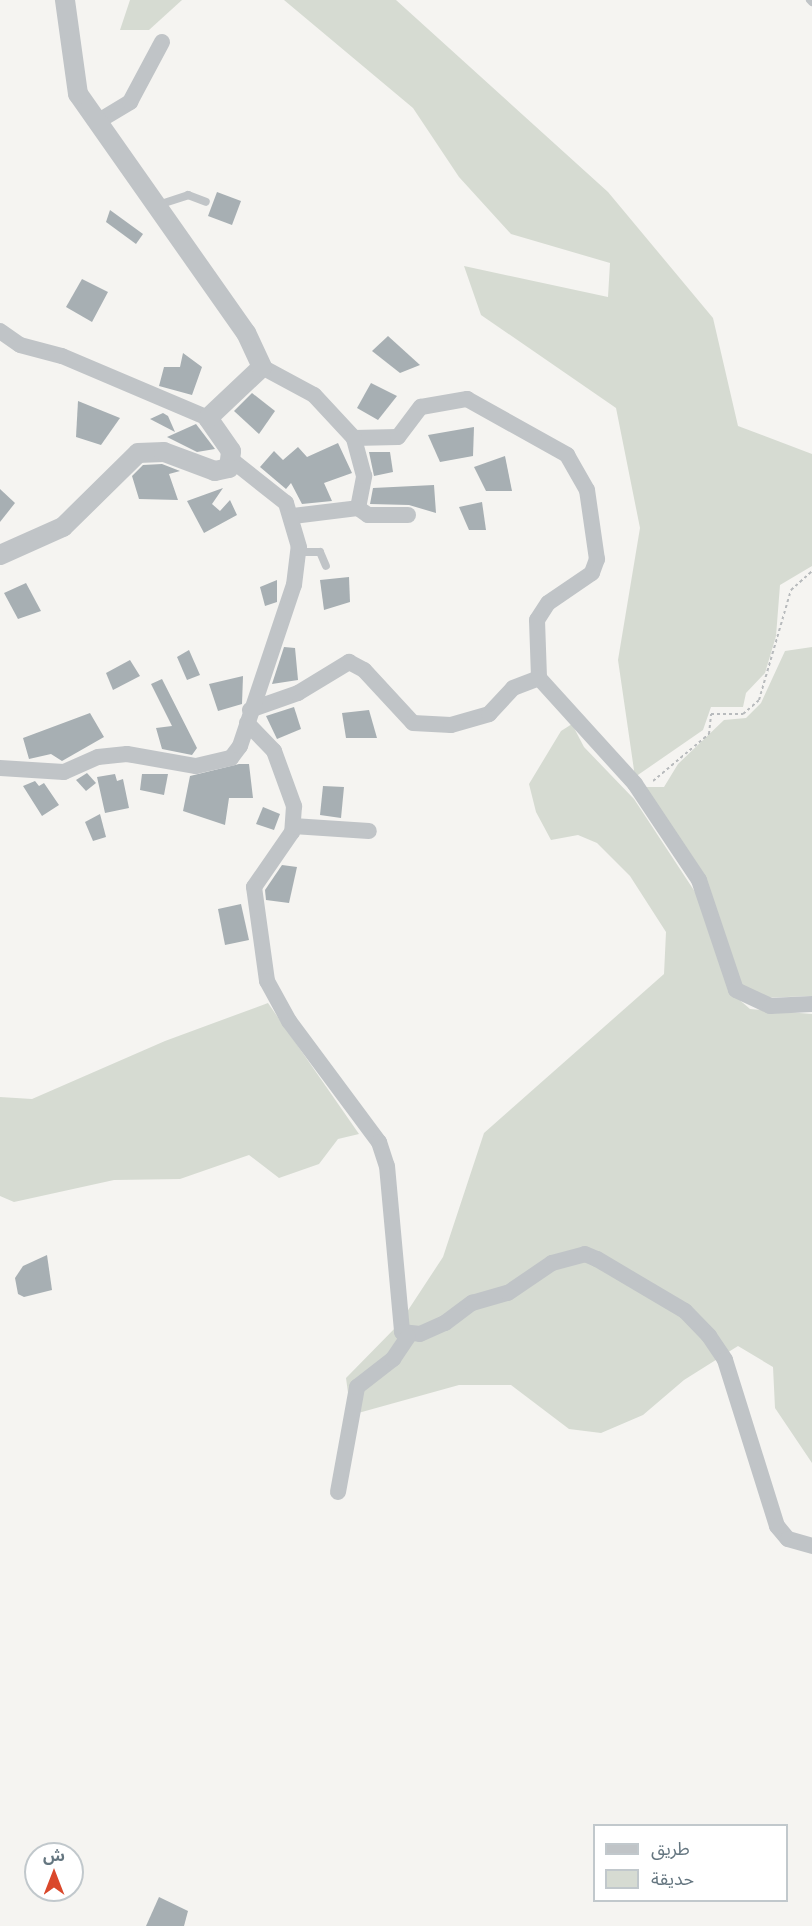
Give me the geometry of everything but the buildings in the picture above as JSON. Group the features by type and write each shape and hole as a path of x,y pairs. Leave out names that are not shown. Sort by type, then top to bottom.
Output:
{"street":[{"path":"65,0 78,94 246,333 262,367 314,395 354,438 364,476 358,508"},
{"path":"97,122 130,102 162,42"},
{"path":"0,331 20,345 62,356 208,418 234,462 274,489 293,516 299,552 294,585 249,717 231,758 211,766 127,754 98,757 64,772 0,768"},
{"path":"208,418 262,367"},
{"path":"354,438 398,437 421,407 467,399 499,421 556,447 573,462 593,514 597,559 592,573 548,603 537,620 539,678 635,784 699,880 736,990 770,1006 812,1004"},
{"path":"0,555 63,527 138,453 164,452 215,471 234,462"},
{"path":"293,516 358,508 368,515 408,515"},
{"path":"249,717 298,693 349,662 364,670 413,723 451,725 489,714 513,688 539,678"},
{"path":"249,717 283,770 294,806 293,825 254,887 267,981 289,1021 379,1142 387,1166 396,1305 408,1336"},
{"path":"293,825 369,831"},
{"path":"338,1492 357,1387 393,1359 408,1336 445,1323 472,1303 508,1293 552,1263 585,1254 685,1311 710,1336 725,1359 777,1526 788,1539 812,1546"}],"lane":[{"path":"156,206 188,195 206,202"},
{"path":"299,552 320,552 326,566"}],"path":[{"path":"635,784 655,780 709,734 711,714 744,714 759,700 791,590 812,571"}],"green space":[{"path":"130,0 182,0 149,30 120,30"},
{"path":"284,0 396,0 608,192 713,318 738,426 812,454 812,566 780,585 776,636 765,673 746,693 743,707 711,707 703,730 635,777 618,660 640,528 616,408 481,315 464,266 608,297 610,263 511,234 459,177 413,108"},
{"path":"812,647 812,996 761,998 740,990 718,926 643,787 664,787 678,764 724,720 746,718 761,703 785,651"},
{"path":"572,724 584,747 634,799 699,898 735,996 750,1009 812,1014 812,1463 775,1408 773,1367 738,1346 684,1380 643,1415 601,1433 569,1429 511,1385 459,1385 351,1415 346,1378 399,1324 443,1257 484,1133 664,974 666,932 630,876 597,843 578,835 551,840 536,812 529,784 561,731"},
{"path":"268,1003 359,1134 338,1139 319,1164 279,1178 249,1155 180,1179 114,1180 14,1202 0,1196 0,1097 32,1099 165,1041"}]}
